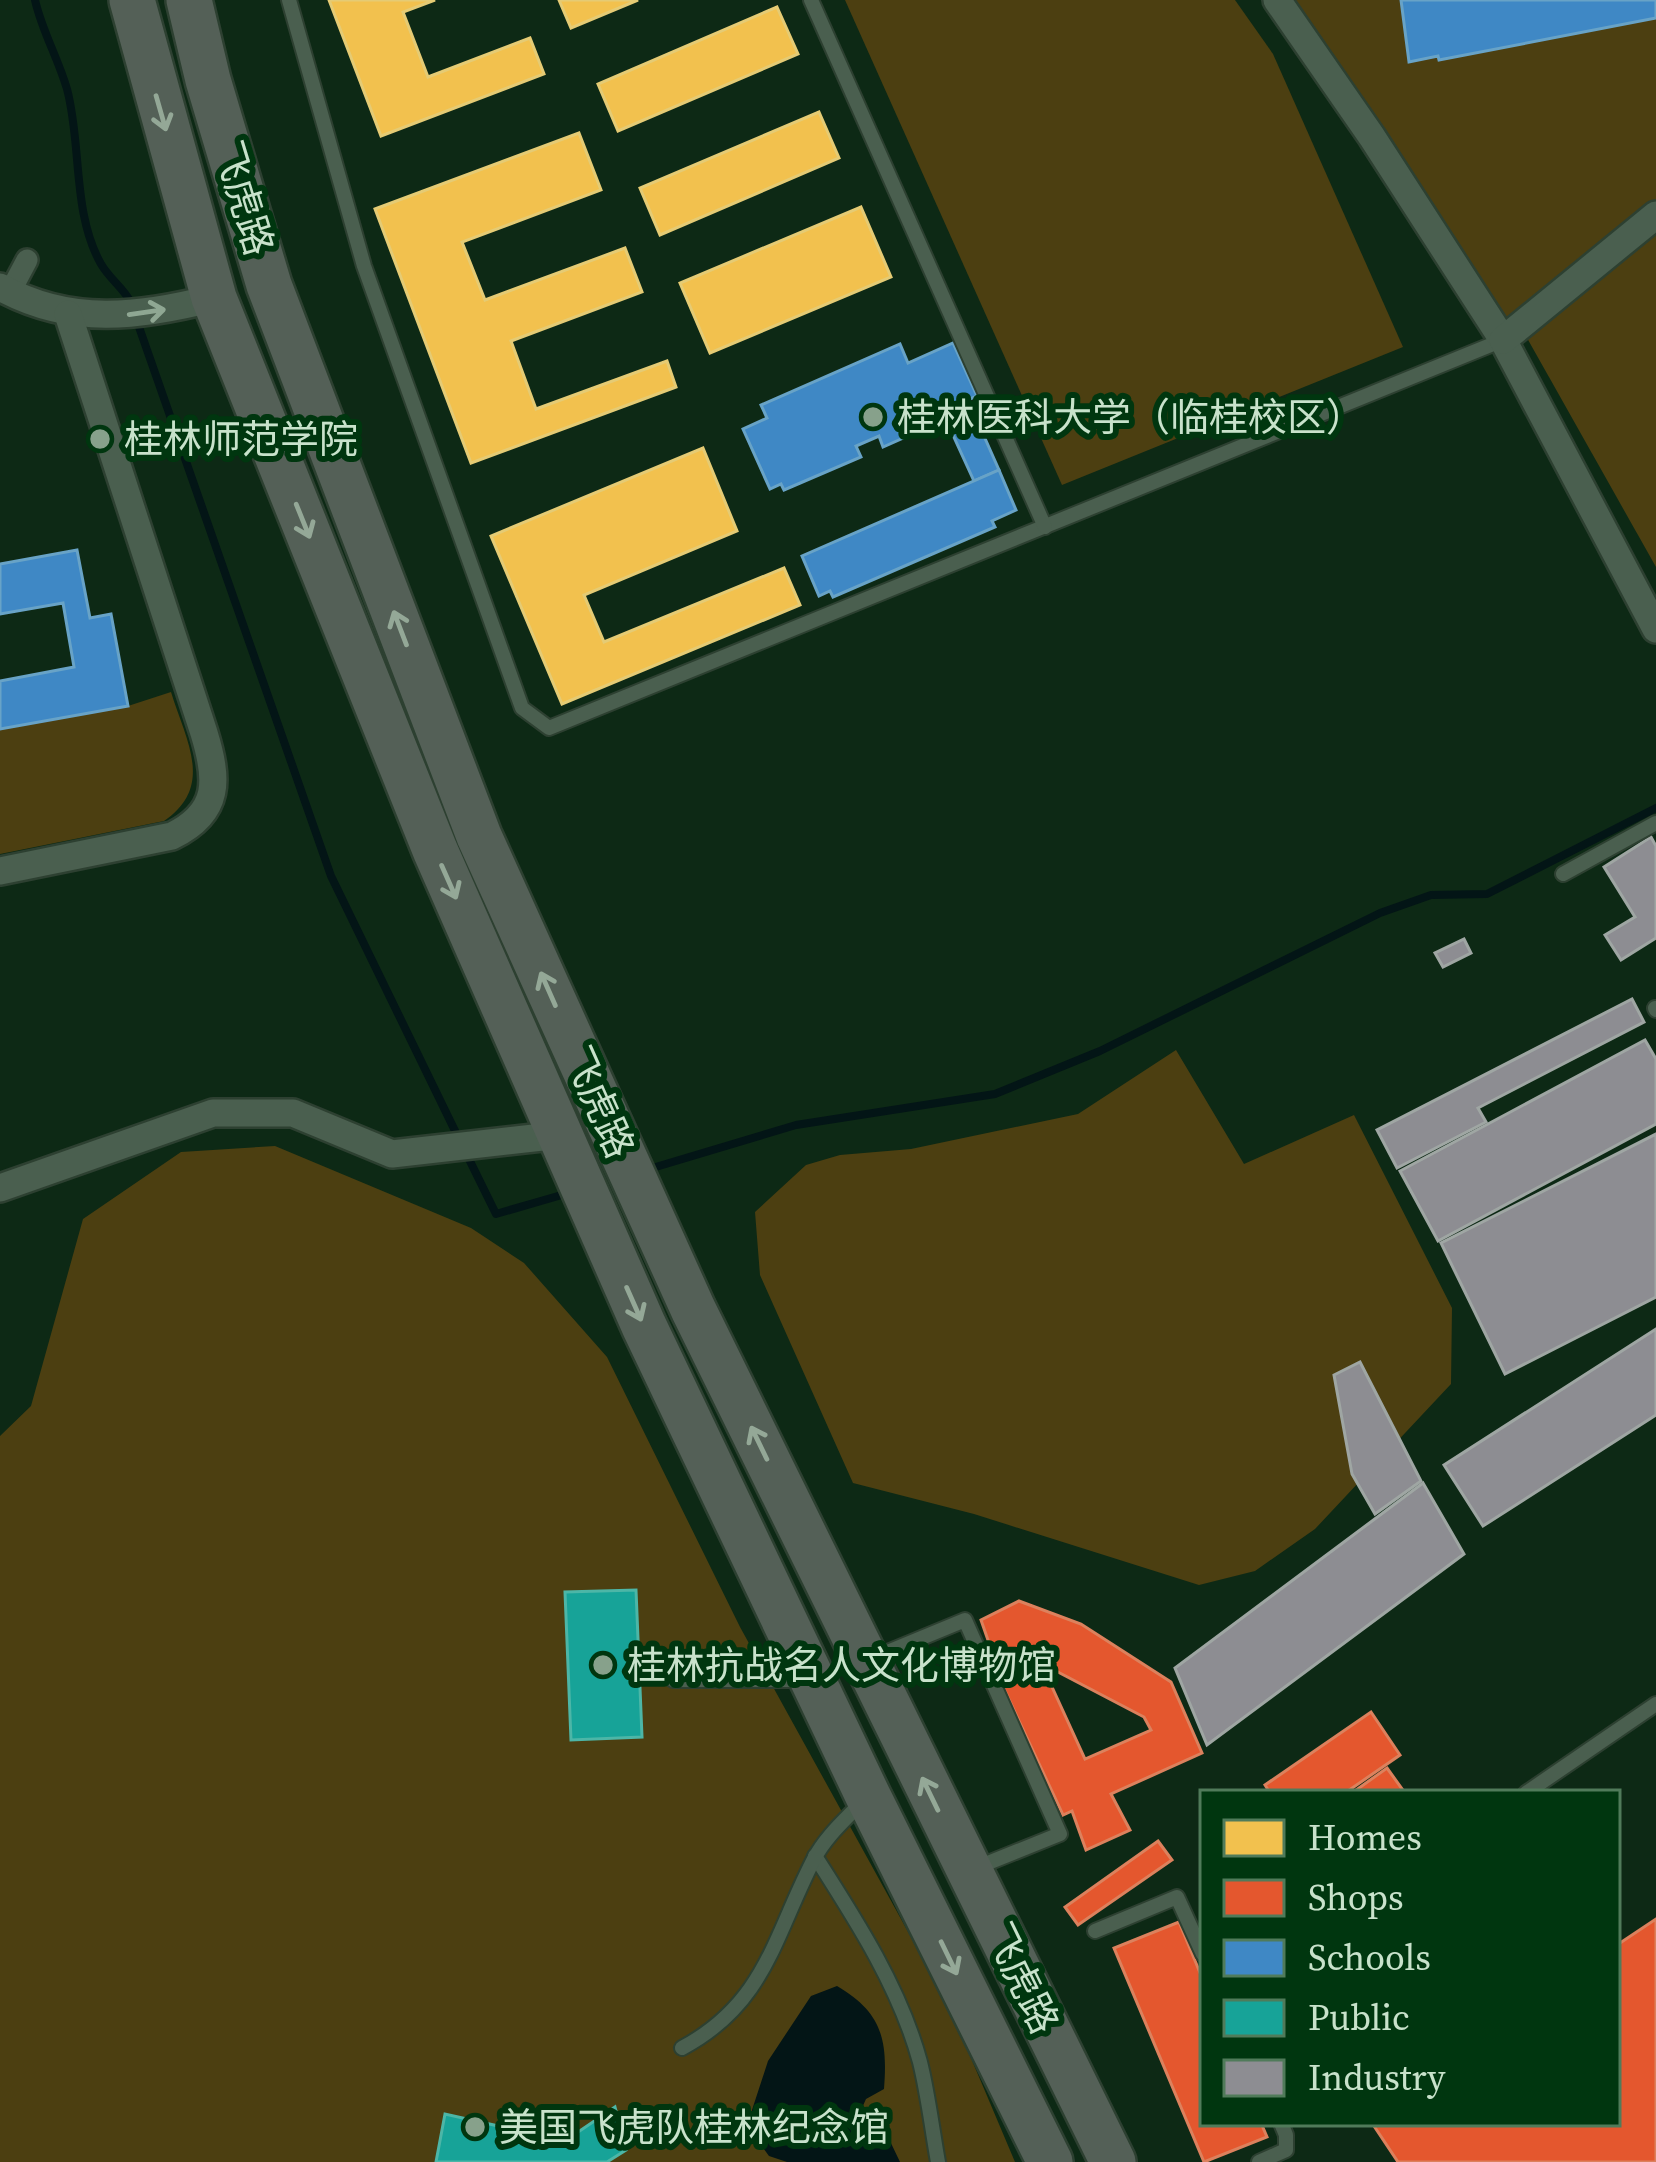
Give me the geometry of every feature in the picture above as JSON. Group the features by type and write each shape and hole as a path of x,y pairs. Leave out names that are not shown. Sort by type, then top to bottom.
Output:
{"main road":[{"name":"飞虎路","path":"132,0 214,298 435,850 644,1327 868,1796 1050,2162"},
{"name":"飞虎路","path":"189,0 269,284 479,836 633,1177 1113,2162"}],"street":[{"path":"1277,0 1503,340 1656,629"},
{"path":"1503,340 1656,215"},
{"path":"27,260 5,290 68,314 118,316 214,298"},
{"path":"0,871 172,836 201,815 214,783 209,750 68,314"},
{"path":"0,1188 214,1113 293,1113 392,1154 560,1135"}],"lane":[{"path":"290,0 364,266 522,708 550,728 1503,340"},
{"path":"812,0 1045,527"},
{"path":"1563,874 1656,823"},
{"path":"866,1661 965,1620 1060,1834 969,1871"},
{"path":"673,1680 813,1680"},
{"path":"1530,1790 1656,1704"},
{"path":"682,2048 721,2023 748,1996 772,1956 815,1856 868,1796"},
{"path":"815,1856 858,1924 908,2027 920,2063 938,2162"},
{"path":"1095,1931 1177,1897 1200,1947"},
{"path":"1259,2162 1286,2150 1282,2126"}],"shaded area":[{"path":"845,0 1235,0 1273,54 1403,347 1062,485"},
{"path":"1277,0 1656,0 1656,215 1503,340"},
{"path":"1656,235 1656,567 1527,338"},
{"path":"171,692 192,762 189,793 180,807 164,821 0,854 0,729 128,706"},
{"path":"1176,1050 1244,1164 1354,1115 1452,1308 1451,1384 1315,1529 1255,1571 1199,1585 974,1514 853,1483 760,1275 755,1212 806,1165 840,1155 911,1149 1078,1114"},
{"path":"275,1146 471,1228 524,1263 607,1357 740,1627 949,2006 1015,2162 0,2162 0,1436 31,1406 83,1219 181,1152"},
{"path":"837,1986 863,2006 878,2028 885,2055 884,2089 866,2099 862,2108 889,2139 900,2162 787,2162 769,2156 755,2137 752,2110 768,2061 811,1996"}],"building: Homes":[{"path":"329,0 435,0 403,12 428,77 530,38 544,74 381,136"},
{"path":"559,0 638,0 571,28"},
{"path":"777,7 798,54 618,131 598,84"},
{"path":"819,112 839,158 660,235 640,188"},
{"path":"579,133 601,190 462,242 485,300 625,248 642,292 511,341 536,409 667,361 676,387 471,463 375,209"},
{"path":"861,207 891,277 710,353 680,283"},
{"path":"703,448 737,531 584,595 604,642 784,568 800,605 562,704 491,536"}],"building: Shops":[{"path":"1019,1601 1081,1624 1171,1682 1202,1753 1111,1794 1130,1830 1086,1850 1072,1811 1063,1815 984,1646 989,1643 981,1620","holes":["1056,1671 1144,1717 1151,1730 1085,1759 1047,1676"]},
{"path":"1371,1712 1400,1755 1349,1790 1268,1790 1265,1785"},
{"path":"1387,1768 1403,1790 1356,1790"},
{"path":"1158,1841 1172,1860 1078,1925 1065,1907"},
{"path":"1656,1919 1656,2162 1398,2162 1374,2126 1620,2126 1620,1943"},
{"path":"1179,1922 1200,1973 1200,2126 1262,2126 1267,2137 1204,2162 1114,1948"}],"building: Schools":[{"path":"1401,0 1656,0 1656,18 1409,62"},
{"path":"953,343 977,396 942,411 946,419 883,447 879,436 856,446 861,457 784,490 781,484 770,489 743,429 767,418 761,405 900,344 908,363"},
{"path":"968,400 999,470 974,481 942,411"},
{"path":"999,470 1016,510 992,521 995,527 833,597 830,591 819,596 802,556"},
{"path":"77,550 90,618 111,614 128,706 0,729 0,681 74,667 63,603 0,614 0,564"}],"building: Public":[{"name":"桂林抗战名人文化博物馆","path":"636,1590 642,1737 571,1740 565,1592"},
{"name":"美国飞虎队桂林纪念馆","path":"615,2107 626,2150 607,2162 436,2162 445,2114 565,2141"}],"building: Industry":[{"path":"1651,837 1656,846 1656,938 1621,960 1605,935 1635,917 1604,867"},
{"path":"1464,939 1471,953 1443,967 1435,953"},
{"path":"1632,999 1644,1022 1478,1108 1486,1122 1397,1168 1377,1130"},
{"path":"1645,1040 1656,1059 1656,1124 1438,1241 1400,1171"},
{"path":"1656,1134 1656,1297 1505,1374 1441,1243"},
{"path":"1656,1329 1656,1415 1483,1526 1444,1465"},
{"path":"1360,1362 1421,1481 1375,1514 1352,1474 1334,1375"},
{"path":"1423,1483 1464,1554 1207,1745 1175,1668"}],"waterway":[{"path":"35,0 67,89 81,201 92,244 104,269 130,301"},
{"path":"139,327 331,876 459,1139"},
{"path":"649,1169 796,1125 995,1094 1100,1051 1380,913 1431,895 1487,894 1656,808"},
{"path":"466,1153 496,1214 572,1192"}],"place":[{"name":"桂林医科大学（临桂校区）","path":"873,417"},
{"name":"桂林师范学院","path":"100,439"},
{"name":"桂林抗战名人文化博物馆","path":"603,1665"},
{"name":"美国飞虎队桂林纪念馆","path":"475,2127"}]}
